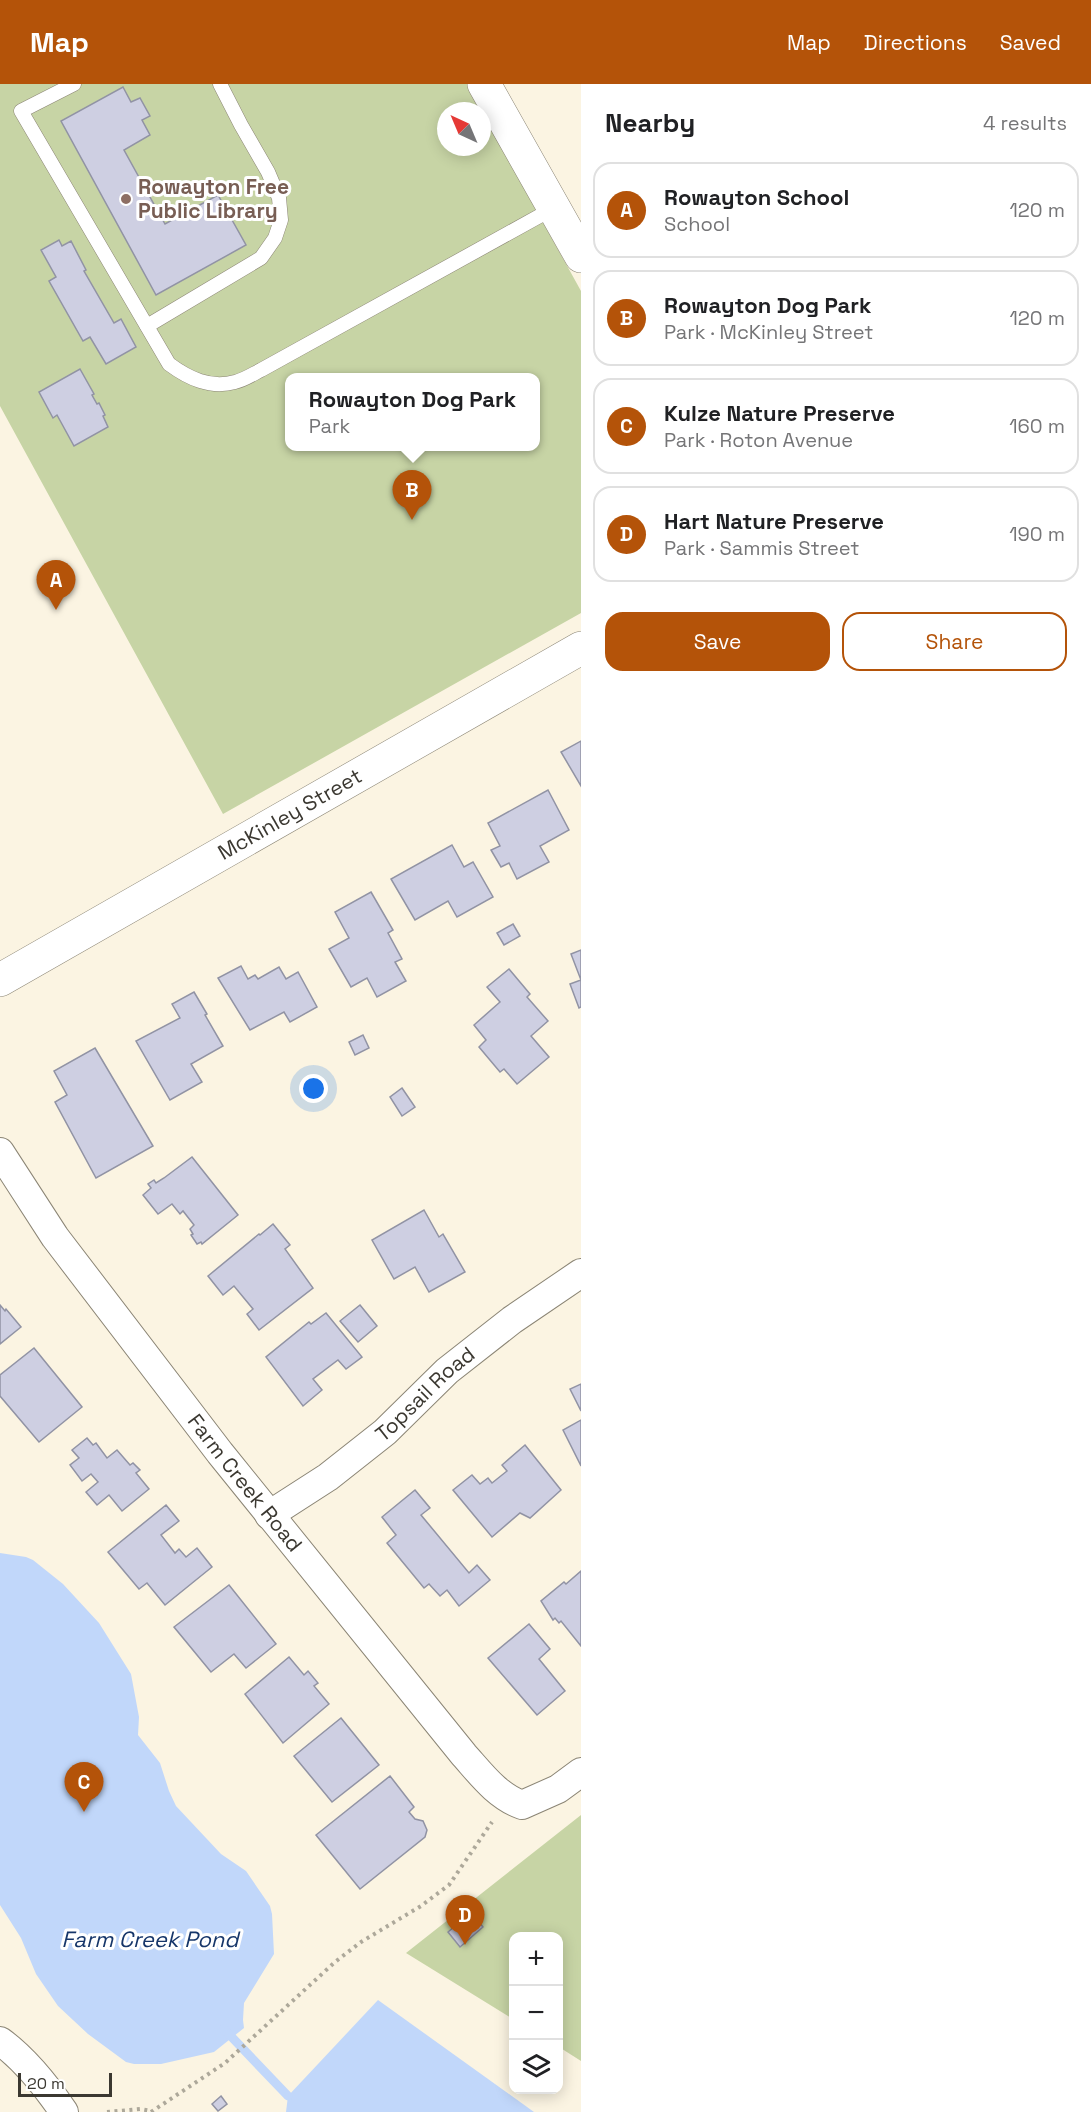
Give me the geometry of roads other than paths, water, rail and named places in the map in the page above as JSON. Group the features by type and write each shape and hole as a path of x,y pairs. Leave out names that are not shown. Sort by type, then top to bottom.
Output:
{"main road":[{"path":"484,84 581,256"},
{"name":"McKinley Street","path":"0,980 581,648"}],"street":[{"name":"Farm Creek Road","path":"0,1152 55,1237 220,1453 487,1781 509,1800 522,1805 558,1789 581,1772"},
{"name":"Topsail Road","path":"269,1515 328,1477 385,1432 447,1371 512,1320 581,1273"},
{"path":"0,2041 28,2068 64,2112"}],"lane":[{"path":"74,84 21,111 169,364 185,376 206,384 234,382 261,370 554,208"},
{"path":"147,326 261,258 275,238 281,220 279,198 268,172 220,84"}],"water":[{"name":"Farm Creek Pond","path":"0,1553 33,1560 63,1584 99,1623 131,1674 139,1717 138,1735 160,1763 176,1806 221,1854 246,1871 270,1906 274,1954 244,2003 244,2028 214,2052 161,2064 126,2062 88,2034 58,2006 36,1974 21,1938 0,1905"},
{"path":"378,2000 534,2112 286,2112 288,2096"}],"waterway":[{"path":"224,2029 288,2096"}],"place":[{"name":"Rowayton Free Public Library","path":"126,199"},
{"name":"Rowayton Dog Park","path":"412,520"},
{"name":"Rowayton School","path":"56,610"},
{"name":"Kulze Nature Preserve","path":"84,1812"},
{"name":"Hart Nature Preserve","path":"465,1945"}]}
